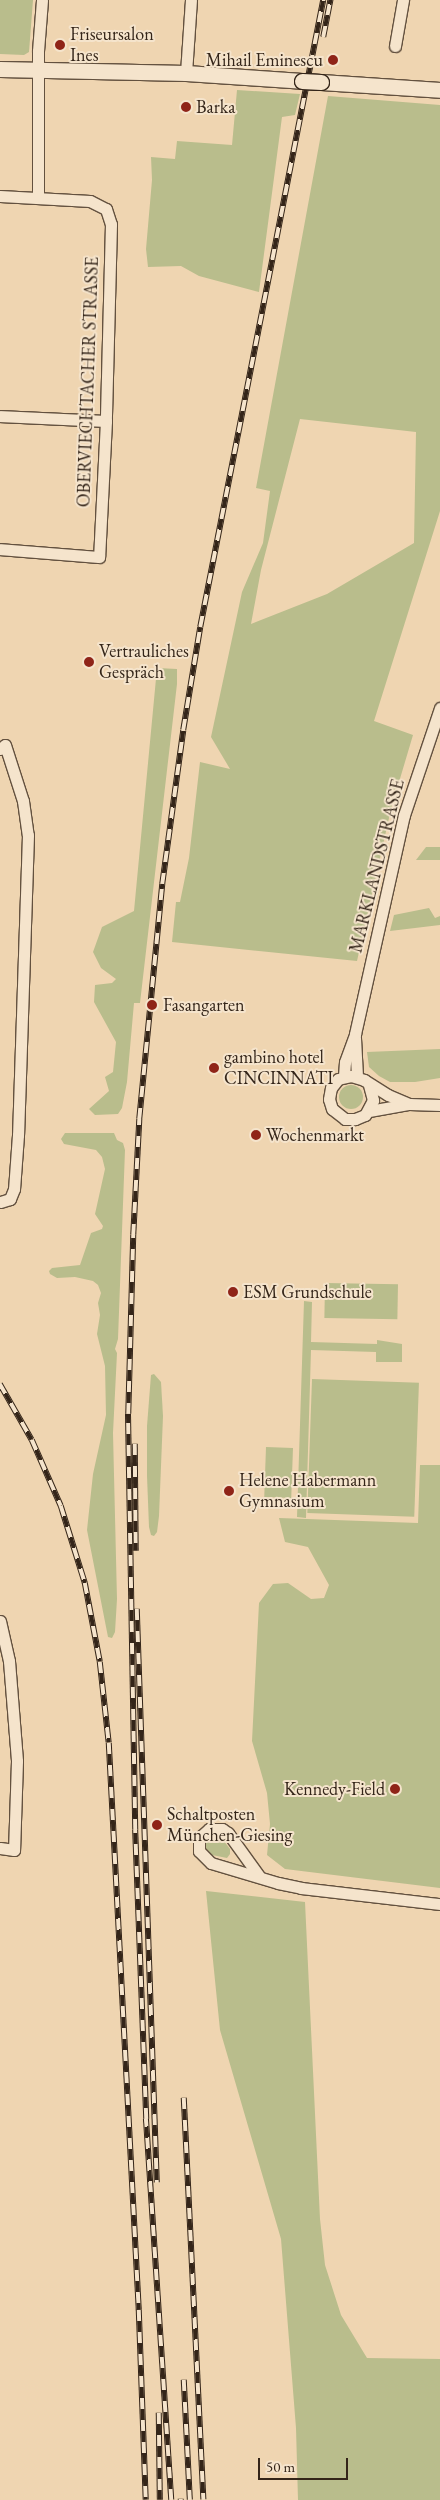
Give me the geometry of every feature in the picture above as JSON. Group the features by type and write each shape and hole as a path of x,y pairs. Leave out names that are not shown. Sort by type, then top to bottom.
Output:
{"street":[{"path":"0,196 38,198 39,70 42,0"},
{"path":"186,73 191,0"},
{"path":"395,46 403,0"},
{"path":"0,68 186,73 440,90"},
{"name":"OBERVIECHTACHER STRASSE","path":"0,549 99,557 106,421 111,224 106,209 90,201 38,198"},
{"path":"0,416 106,421"},
{"name":"MARKLANDSTRASSE","path":"344,1076 345,1062 355,1034 404,815 440,708"},
{"path":"2,747 25,805 28,836 18,1136 14,1189 5,1200"},
{"name":"MARKLANDSTRASSE","path":"355,1034 357,1076"},
{"path":"409,1104 369,1085 357,1076 344,1076 331,1088 329,1099 332,1109 340,1117 350,1120 360,1118 369,1111 409,1104 440,1105"},
{"path":"369,1085 373,1100 369,1111"},
{"path":"0,1621 16,1734 14,1850 0,1848"},
{"path":"259,1876 228,1833 222,1829 209,1829 199,1838 199,1851 211,1863 300,1888 440,1904"}],"green space":[{"path":"0,0 33,0 29,52 24,55 0,54"},
{"path":"237,90 300,94 295,115 282,117 259,292 199,276 181,266 148,267 146,249 152,180 151,157 175,159 177,141 232,145"},
{"path":"328,96 440,105 440,511 374,721 413,735 391,809 357,961 172,942 176,902 180,902 189,858 200,762 230,769 211,737 242,592 263,543 270,491 256,488","holes":["300,419 416,432 414,543 327,594 251,624 261,570"]},
{"path":"157,668 177,669 177,684 140,1003 134,1003 127,1082 122,1108 118,1114 95,1115 89,1109 109,1091 105,1077 113,1072 116,1042 94,1002 95,985 112,983 116,979 101,968 93,952 102,927 134,911"},
{"path":"426,847 440,847 440,860 416,860"},
{"path":"429,908 435,918 440,916 440,925 390,931 394,915"},
{"path":"440,1049 440,1078 415,1082 390,1082 379,1076 369,1067 367,1052"},
{"path":"351,1085 360,1088 363,1097 360,1106 351,1109 342,1106 339,1097 342,1088"},
{"path":"65,1133 114,1133 117,1140 123,1143 125,1150 118,1339 115,1349 117,1353 113,1433 117,1599 115,1632 112,1638 108,1637 87,1530 93,1474 106,1415 105,1366 97,1334 100,1315 98,1303 101,1293 98,1285 93,1281 75,1277 57,1278 50,1274 49,1271 52,1268 80,1265 91,1233 102,1229 103,1226 95,1214 105,1169 102,1157 96,1150 64,1144 61,1139"},
{"path":"325,1283 398,1284 397,1319 324,1318"},
{"path":"304,1301 312,1302 311,1342 377,1344 377,1340 402,1344 402,1362 376,1362 376,1352 311,1350 306,1518 297,1517"},
{"path":"154,1374 161,1382 163,1416 159,1516 157,1532 154,1536 151,1535 149,1527 147,1426 151,1375"},
{"path":"312,1379 419,1383 414,1517 307,1513"},
{"path":"266,1447 293,1448 291,1498 264,1497"},
{"path":"420,1465 440,1465 440,1888 285,1869 267,1855 270,1824 267,1793 252,1741 259,1603 273,1584 288,1583 311,1599 324,1598 329,1585 308,1547 285,1542 279,1518 418,1523"},
{"path":"213,1835 220,1836 230,1849 230,1854 227,1858 212,1855 206,1850 206,1839"},
{"path":"206,1891 305,1902 320,2219 325,2265 341,2315 367,2358 440,2359 440,2500 298,2500 296,2428 281,2239 220,2030"}],"railway":[{"path":"171,2500 146,2119 135,1830 128,1414 133,1235 139,1119 162,884 183,730 200,627 323,0"},
{"path":"323,37 330,0"},
{"path":"0,1384 32,1440 61,1506 85,1583 100,1662 109,1743 139,2310 146,2500"},
{"path":"135,1444 136,1551"},
{"path":"137,1609 157,2183"},
{"path":"184,2098 204,2500"},
{"path":"184,2380 190,2500"},
{"path":"159,2413 160,2500"}],"place":[{"name":"Friseursalon Ines","path":"60,45"},
{"name":"Mihail Eminescu","path":"333,60"},
{"name":"Barka","path":"186,107"},
{"name":"Vertrauliches Gespräch","path":"89,662"},
{"name":"Fasangarten","path":"152,1005"},
{"name":"gambino hotel CINCINNATI","path":"214,1068"},
{"name":"Wochenmarkt","path":"256,1135"},
{"name":"ESM Grundschule","path":"233,1292"},
{"name":"Helene Habermann Gymnasium","path":"229,1491"},
{"name":"Kennedy-Field","path":"395,1789"},
{"name":"Schaltposten München-Giesing","path":"157,1825"}]}
